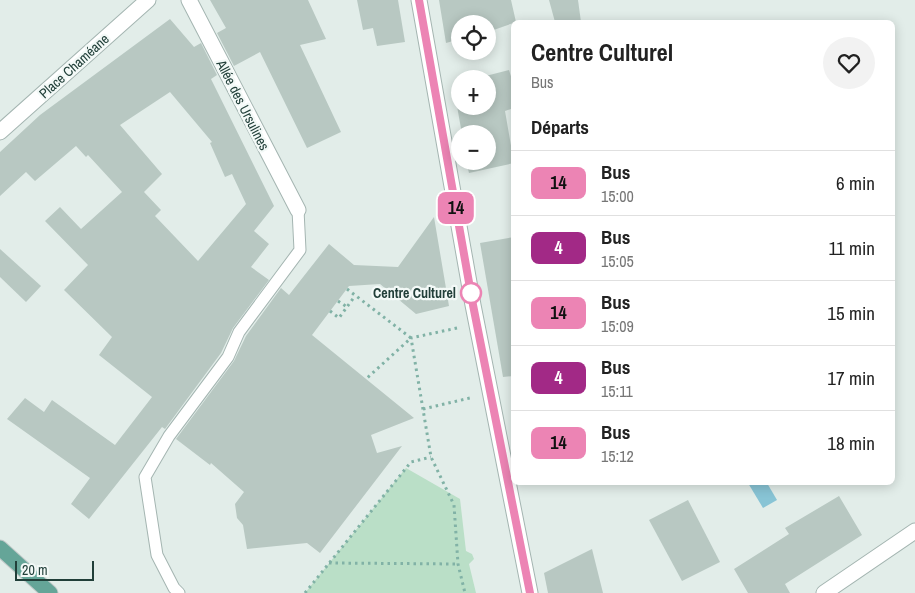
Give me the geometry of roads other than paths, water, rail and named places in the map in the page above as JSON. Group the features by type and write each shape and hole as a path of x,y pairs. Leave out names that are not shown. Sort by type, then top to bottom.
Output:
{"main road":[{"path":"0,548 50,593"}],"street":[{"name":"Place Chaméane","path":"0,132 148,0"},
{"name":"Allée des Ursulines","path":"189,0 298,210"},
{"path":"419,0 477,324 530,593"},
{"path":"824,593 915,531"}],"lane":[{"path":"179,593 174,588 157,555 145,477 170,436 228,356 239,332 300,250 298,210"}],"water":[{"path":"749,485 768,485 777,500 763,508"}],"place":[{"name":"Centre Culturel","path":"471,293"}]}
